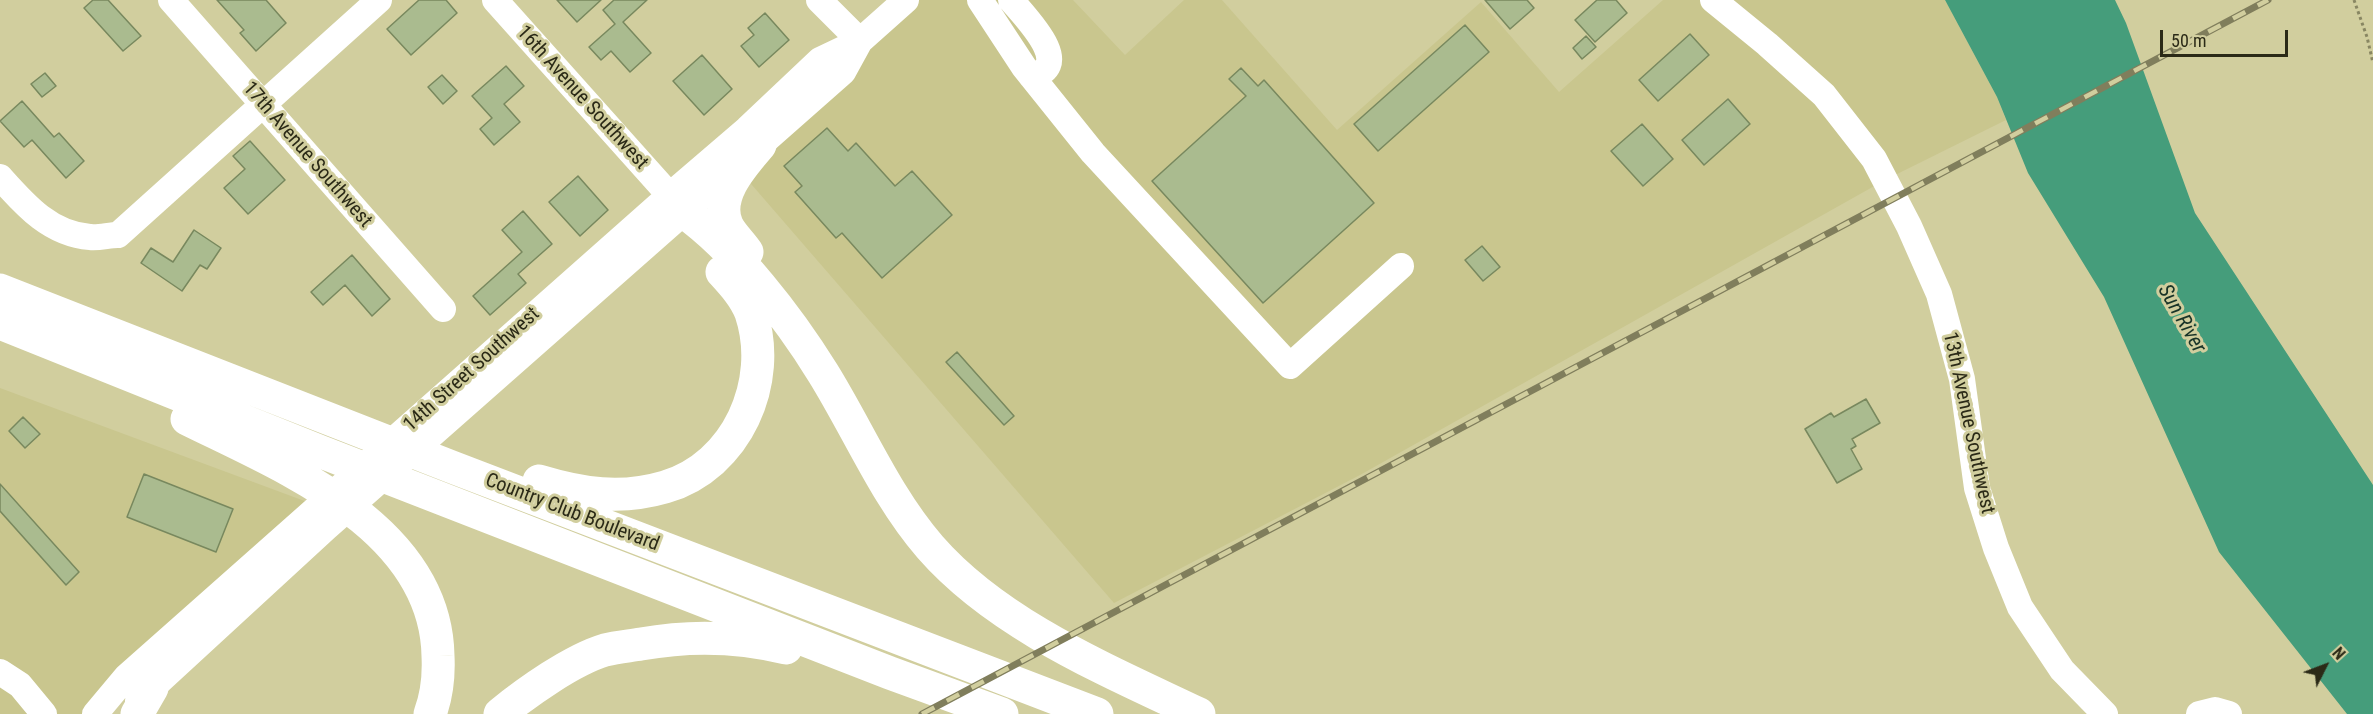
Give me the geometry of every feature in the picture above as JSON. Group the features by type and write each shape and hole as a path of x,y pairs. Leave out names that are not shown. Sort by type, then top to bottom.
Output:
{"highway":[{"path":"760,146 739,170 728,190 724,208 726,224 774,290 792,328"},
{"path":"676,204 709,230 770,297 822,372 901,510 930,547 957,575 994,604 1036,630 1198,714"},
{"path":"457,463 594,495 624,495 665,488 686,479 710,465 733,439 745,417 756,386 756,332 750,311 739,291 696,241 676,204"},
{"path":"0,284 48,309"},
{"path":"0,290 48,309"},
{"name":"Country Club Boulevard","path":"48,309 364,432 457,463 915,645 1097,714"},
{"path":"0,324 295,474 326,492 380,534 400,554 414,576 427,599 435,623 437,688 430,714"},
{"name":"Country Club Boulevard","path":"0,324 319,451 890,673 1002,714"},
{"path":"500,714 582,660 605,650 669,639 728,637 774,645 890,673"}],"street":[{"name":"17th Avenue Southwest","path":"171,0 442,309"},
{"path":"0,177 30,210 56,229 90,237 118,235 379,0"},
{"name":"16th Avenue Southwest","path":"495,0 676,204"},
{"path":"819,0 860,40"},
{"name":"14th Street Southwest","path":"123,714 144,701 326,528 676,204 747,129 820,60 860,40 906,0"},
{"path":"980,0 1031,76 1093,153 1290,366 1401,266"},
{"path":"1011,0 1042,40 1050,55 1050,63 1046,69 1031,76"},
{"name":"13th Avenue Southwest","path":"1713,0 1824,95 1875,159 1909,226 1939,294 1962,379 1977,488 1996,548 2020,607 2062,670 2104,714"},
{"name":"14th Street Southwest","path":"95,714 126,677 676,204 760,146 843,72 860,40"},
{"path":"0,672 20,685 44,714"},
{"path":"2199,714 2223,710 2229,714"}],"path":[{"path":"2354,0 2373,63"}],"shaded area":[{"path":"906,0 1073,0 1125,55 1184,0 1222,0 1337,130 1481,2 1559,92 1663,0 1945,0 1997,97 2006,120 1885,180 1360,475 1114,603 739,170"},
{"path":"0,388 318,506 95,714 0,714"}],"water":[{"name":"Sun River","path":"1945,0 2115,0 2126,23 2195,213 2373,485 2373,714 2347,714 2219,552 2104,297 2028,173 1997,97"}],"building":[{"path":"93,0 108,0 141,36 123,51 84,8"},
{"path":"217,0 266,0 286,23 256,51 240,33 244,30"},
{"path":"419,0 446,0 457,13 411,55 387,29"},
{"path":"557,0 601,0 577,22"},
{"path":"614,0 647,0 623,22 651,53 630,72 611,51 601,60 589,47 615,24 603,10"},
{"path":"1485,0 1527,0 1534,8 1510,29"},
{"path":"1597,0 1616,0 1627,13 1595,42 1575,20"},
{"path":"765,13 789,40 759,67 741,46 754,35 748,28"},
{"path":"1465,25 1489,52 1378,151 1354,124"},
{"path":"1690,34 1709,55 1658,101 1639,80"},
{"path":"1586,36 1596,47 1582,59 1573,48"},
{"path":"702,55 732,89 704,115 673,81"},
{"path":"506,66 524,86 504,104 520,122 494,145 480,129 492,118 472,96"},
{"path":"1241,68 1258,86 1264,80 1374,203 1263,303 1152,181 1246,96 1229,79"},
{"path":"45,73 56,86 42,97 31,84"},
{"path":"442,75 457,91 443,104 428,87"},
{"path":"1728,99 1750,124 1704,165 1682,140"},
{"path":"22,101 54,137 59,133 84,161 66,178 32,140 24,147 0,121"},
{"path":"1642,124 1673,159 1643,186 1611,151"},
{"path":"827,128 848,151 856,143 895,186 912,171 952,215 882,278 842,233 836,238 795,192 802,186 784,166"},
{"path":"250,141 285,180 248,214 224,188 245,169 233,156"},
{"path":"578,176 608,210 580,236 549,202"},
{"path":"523,211 552,244 518,274 526,283 490,315 473,296 522,252 502,230"},
{"path":"194,230 221,248 207,269 200,265 182,291 141,263 151,248 173,262"},
{"path":"1482,246 1500,267 1483,281 1465,260"},
{"path":"352,255 390,299 372,316 345,285 323,305 311,292"},
{"path":"957,352 1014,416 1004,425 946,362"},
{"path":"1866,399 1880,423 1852,439 1856,446 1851,449 1862,469 1837,483 1805,429 1831,413 1834,417"},
{"path":"23,417 40,434 25,448 9,431"},
{"path":"144,474 233,509 216,552 127,517"},
{"path":"0,484 79,572 66,585 0,511"}],"railway":[{"path":"922,714 2268,0"}]}
